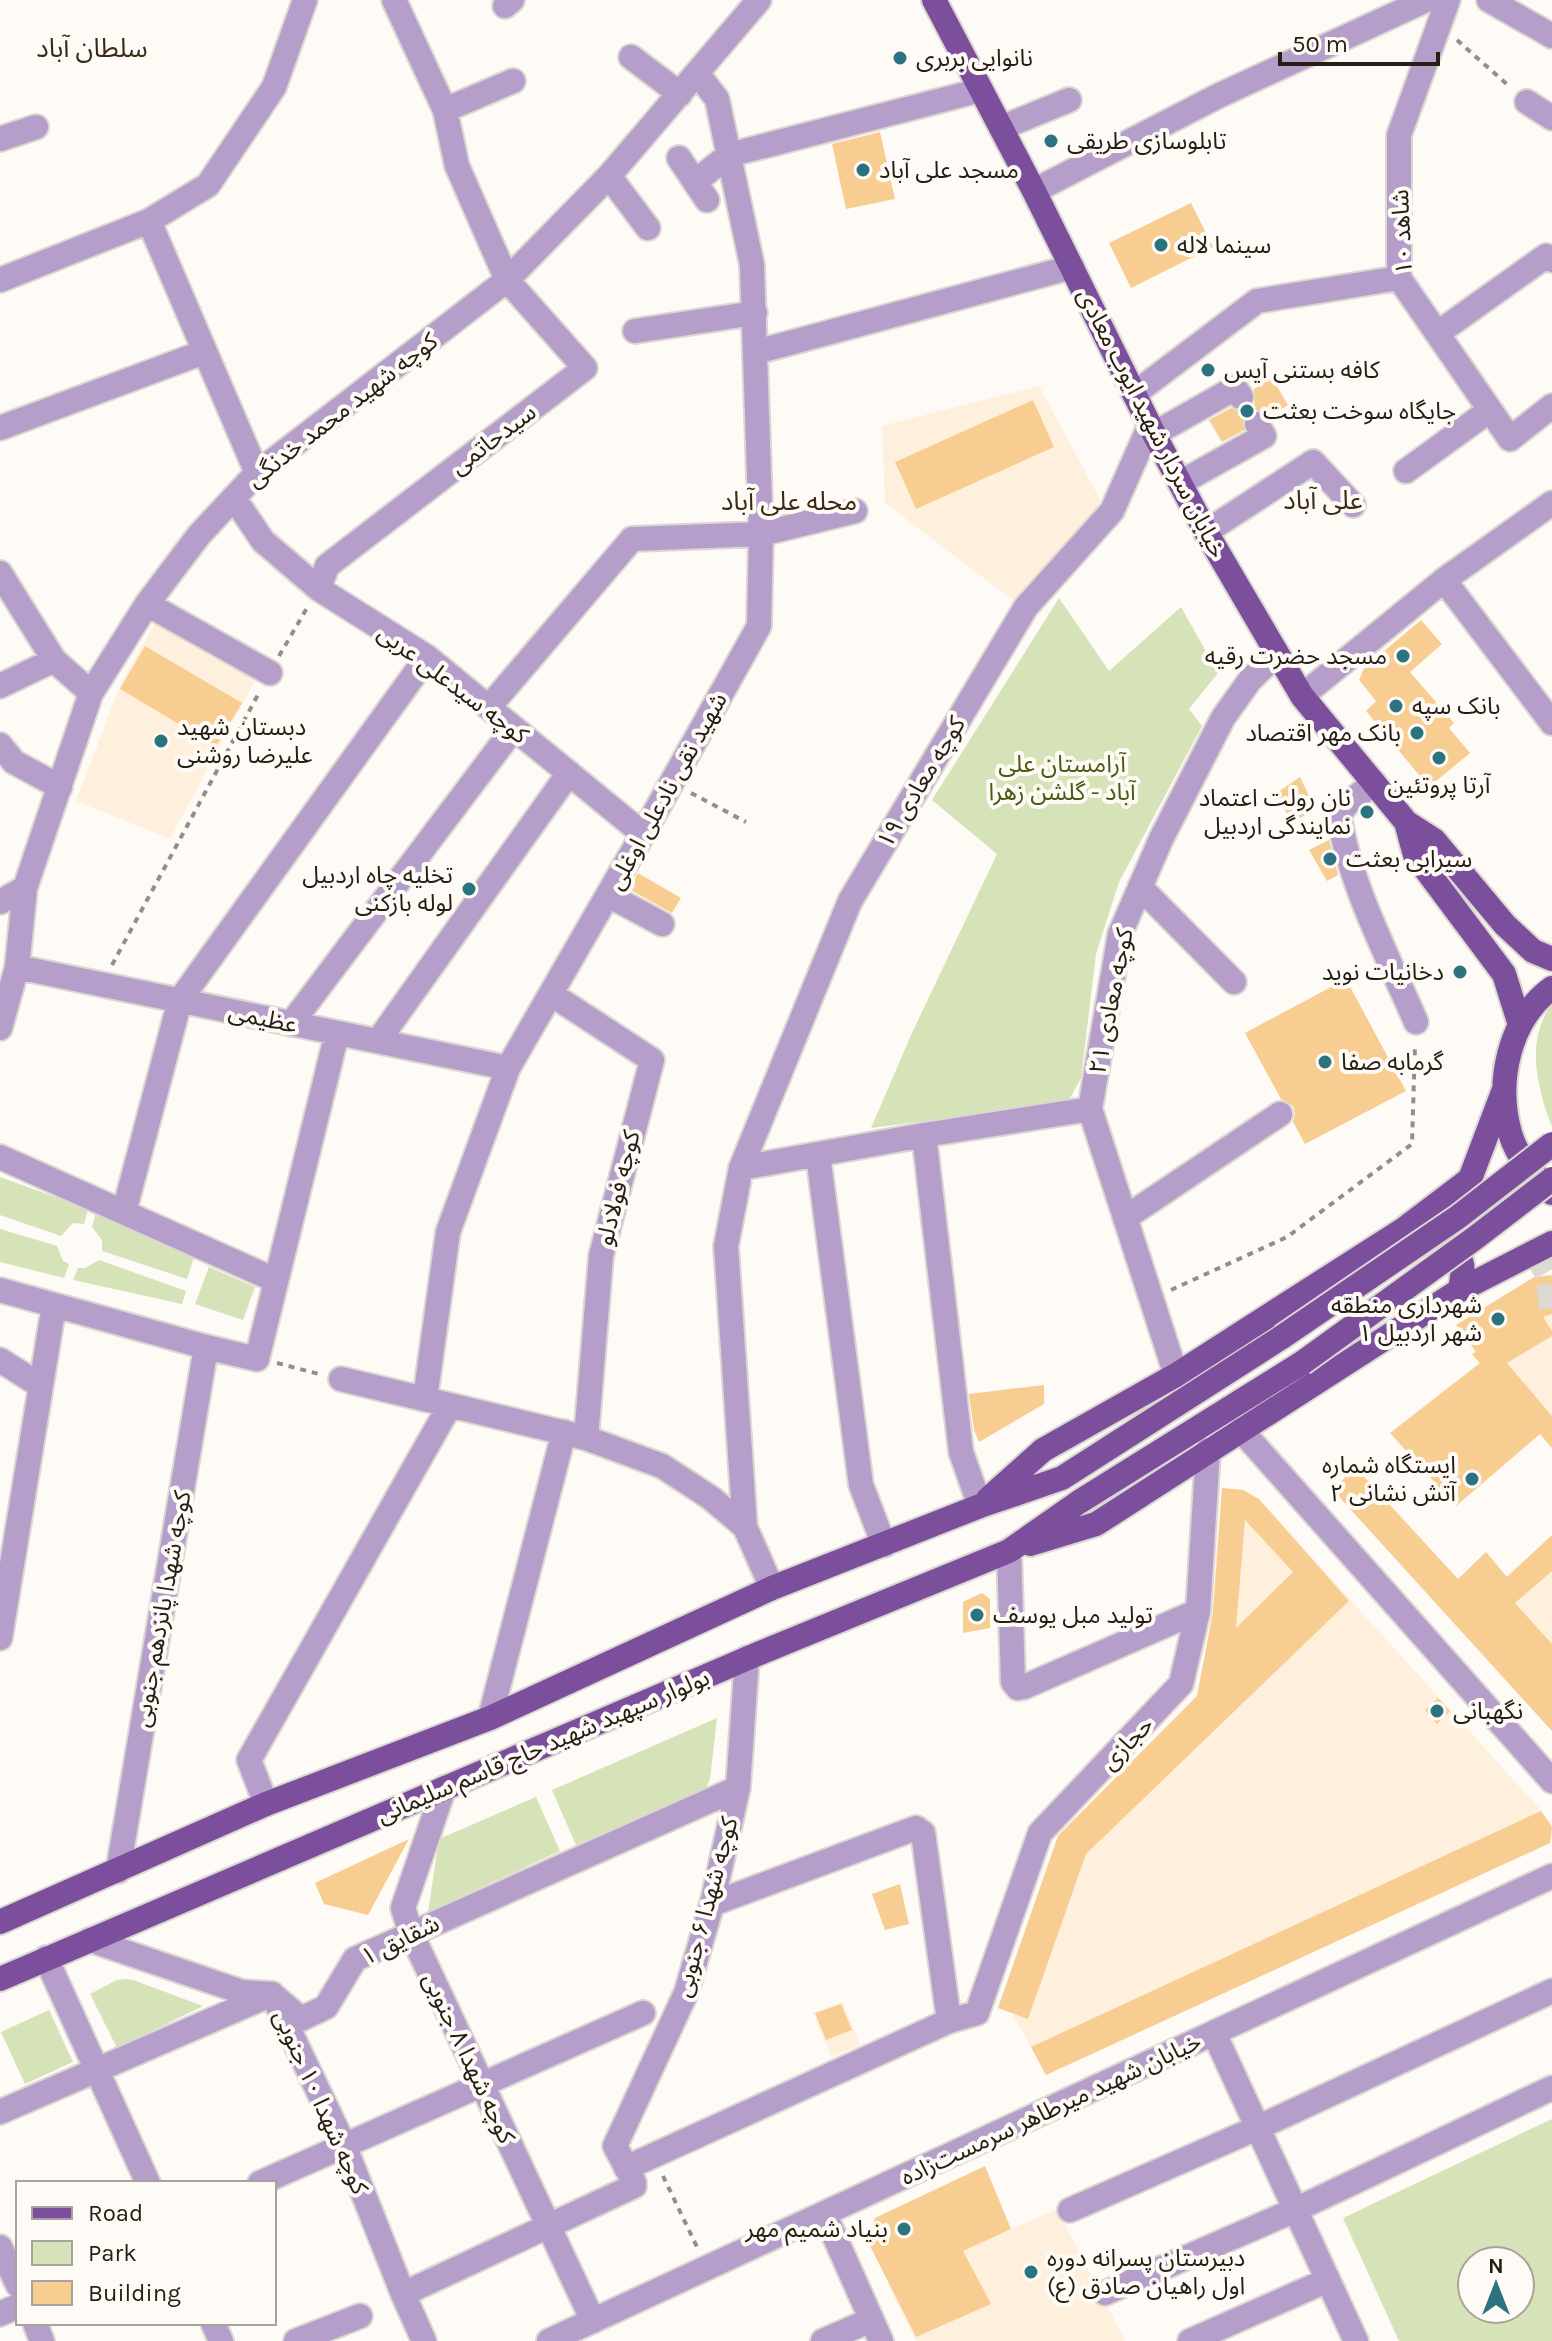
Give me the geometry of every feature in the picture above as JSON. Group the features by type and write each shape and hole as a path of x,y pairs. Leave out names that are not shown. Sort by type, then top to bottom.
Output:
{"main road":[{"name":"خیابان سردار شهید ایوب معادی","path":"934,0 1034,191 1180,483 1302,696 1406,822 1434,840 1505,925 1533,951 1552,959"},
{"name":"خیابان سردار شهید ایوب معادی","path":"1406,822 1415,855 1504,974 1520,1025"},
{"path":"980,1506 1043,1450 1176,1375 1404,1229 1470,1179 1503,1092 1506,1062 1520,1025 1552,988"},
{"path":"1503,1092 1511,1135 1531,1173 1552,1193"},
{"name":"بولوار سپهبد شهید حاج قاسم سلیمانی","path":"0,1922 266,1804 490,1718 772,1588 980,1506 1062,1478 1282,1337 1458,1217 1552,1144"},
{"name":"بولوار سپهبد شهید حاج قاسم سلیمانی","path":"0,1979 747,1658 1009,1551 1079,1502 1302,1363 1552,1179"},
{"path":"1404,1229 1430,1229 1447,1240 1462,1263 1460,1290"},
{"path":"1009,1551 1096,1524 1460,1290 1552,1243"}],"street":[{"path":"0,280 149,221 208,185 274,87 305,0"},
{"path":"394,0 445,110 457,166 507,280"},
{"name":"کوچه شهید محمد خدنگی","path":"0,1028 17,967 25,888 91,693 147,604 199,535 257,473 507,280 609,176 759,0"},
{"path":"1034,191 1218,96 1426,0"},
{"name":"شاهد ۱۰","path":"1448,0 1399,135 1399,278 1510,439 1552,406"},
{"path":"1489,0 1552,36"},
{"path":"631,57 680,94"},
{"name":"شهید نقی نادعلی اوغلی","path":"425,1399 448,1232 508,1068 759,626 761,534 752,265 717,99 697,73"},
{"path":"445,110 513,81"},
{"path":"679,158 701,191 729,155 981,90"},
{"path":"1001,128 1069,100"},
{"path":"1527,102 1552,118"},
{"path":"0,139 36,127"},
{"path":"609,176 648,228"},
{"path":"149,221 257,473"},
{"path":"1438,333 1546,256 1552,260"},
{"path":"756,352 1072,267"},
{"path":"1134,394 1257,301 1399,278"},
{"name":"سیدحاتمی","path":"319,589 327,566 585,368 507,280"},
{"path":"635,331 755,313"},
{"path":"0,428 204,352"},
{"path":"1152,430 1235,388 1241,397"},
{"path":"1406,471 1490,410"},
{"path":"1180,483 1264,436 1257,424"},
{"name":"کوچه معادی ۱۹","path":"745,1527 726,1246 741,1168 850,901 1026,607 1112,511 1152,430"},
{"path":"1206,532 1313,462 1353,505"},
{"name":"کوچه سیدعلی عربی","path":"234,498 263,541 319,589 427,657 643,834"},
{"path":"1302,696 1444,580 1552,503"},
{"path":"489,707 632,539 761,534 855,511"},
{"path":"0,573 54,660 91,693"},
{"path":"1444,580 1549,710"},
{"path":"147,604 270,673"},
{"name":"کوچه معادی ۲۱","path":"1176,1375 1090,1109 1120,934 1161,839 1223,718 1250,680 1276,655"},
{"path":"124,1212 180,1000 427,657"},
{"path":"0,686 54,660"},
{"path":"291,1024 514,728"},
{"path":"5,758 60,787"},
{"path":"378,1041 569,773"},
{"path":"1374,783 1346,805 1339,815 1341,829 1365,902 1416,1022"},
{"path":"1140,887 1234,982"},
{"path":"0,902 25,888"},
{"path":"608,895 662,924"},
{"name":"عظیمی","path":"17,967 508,1068"},
{"name":"کوچه فولادلو","path":"551,994 652,1060 601,1256 575,1435"},
{"path":"0,1290 257,1359 337,1033"},
{"path":"741,1168 1090,1109"},
{"path":"1125,1218 1280,1114"},
{"path":"924,1135 961,1452 980,1506"},
{"path":"818,1155 861,1485 884,1545"},
{"path":"0,1157 275,1280"},
{"path":"0,1638 54,1305"},
{"name":"کوچه شهدا پانزدهم جنوبی","path":"118,1871 206,1347"},
{"path":"0,1360 41,1386"},
{"path":"341,1379 575,1435 662,1466 711,1498 745,1527 772,1588"},
{"path":"266,1804 249,1760 450,1405"},
{"path":"1241,1430 1552,1781"},
{"path":"490,1718 575,1435"},
{"name":"حجازی","path":"949,2021 977,2013 1040,1833 1181,1684 1198,1611 1208,1450"},
{"path":"1009,1551 1013,1682 1018,1688 1198,1611"},
{"name":"کوچه شهدا ۶ جنوبی","path":"630,2177 617,2151 617,2139 686,1993 712,1904 738,1788 747,1658"},
{"name":"کوچه شهدا ۸ جنوبی","path":"444,1788 403,1908 411,1933 593,2321"},
{"name":"شقایق ۱","path":"272,1994 301,2019 326,2007 355,1959 738,1788"},
{"path":"403,2294 548,2227 630,2177 654,2155 949,2021 923,1833 916,1828 712,1904"},
{"name":"خیابان شهید میرطاهر سرمست‌زاده","path":"549,2341 1552,1876"},
{"name":"کوچه شهدا ۱۰ جنوبی","path":"90,1940 242,1992 272,1994 344,2145 424,2341"},
{"path":"46,1958 147,2181"},
{"path":"1070,2210 1257,2128 1552,1991"},
{"path":"0,2112 272,1994"},
{"path":"264,2181 643,2013"},
{"path":"1214,2033 1356,2341"},
{"path":"1105,2293 1295,2210 1552,2088"},
{"path":"823,2341 876,2330 825,2215"},
{"path":"0,2247 16,2281"},
{"path":"1190,2341 1328,2280"},
{"path":"296,2341 360,2316"}],"path":[{"path":"1440,25 1527,102"},
{"path":"102,985 270,673 319,589"},
{"path":"671,783 746,822"},
{"path":"1151,1299 1287,1237 1412,1144 1416,1022"},
{"path":"257,1359 341,1379"},
{"path":"654,2155 707,2268"}],"shaded area":[{"path":"1039,386 1101,501 1018,604 885,503 882,426"},
{"name":"دبستان شهید علیرضا روشنی","path":"158,618 258,675 170,839 76,801 122,681"},
{"path":"1552,1276 1552,1448 1472,1355 1540,1312"},
{"path":"1222,1488 1243,1490 1259,1499 1548,1818 1552,1838 1550,1843 1046,2075 1012,2013 998,2008 1059,1834 1197,1696 1210,1629"},
{"path":"1552,1535 1552,1683 1478,1602"},
{"path":"843,2002 860,2045 831,2057 813,2013"},
{"name":"دبیرستان پسرانه دوره اول راهیان صادق (ع)","path":"1057,2209 1125,2341 916,2341 888,2284","holes":["894,2292 991,2304 916,2337"]}],"green space":[{"name":"آرامستان علی آباد - گلشن زهرا","path":"1059,598 1109,671 1181,607 1218,673 1189,709 1202,726 1119,882 1096,954 1081,1078 1068,1102 871,1128 912,1033 997,854 932,800"},
{"path":"1552,1004 1552,1127 1538,1080 1536,1048 1538,1033"},
{"path":"0,1177 88,1209 84,1224 73,1223 61,1236 0,1215"},
{"path":"96,1212 194,1257 187,1279 102,1251 102,1240 92,1227"},
{"path":"0,1229 57,1246 63,1261 69,1264 64,1278 0,1262"},
{"path":"99,1260 186,1291 182,1304 73,1280 78,1268 85,1268"},
{"path":"209,1267 255,1287 243,1320 195,1304"},
{"path":"717,1718 710,1779 705,1790 576,1845 552,1790"},
{"path":"536,1797 560,1851 428,1912 439,1839"},
{"path":"126,1979 203,2006 117,2048 90,1994 117,1980"},
{"path":"49,2010 73,2062 25,2084 1,2032"},
{"path":"1552,2119 1552,2341 1399,2341 1343,2218"}],"building":[{"name":"مسجد علی آباد","path":"880,132 895,199 846,209 832,144"},
{"name":"سینما لاله","path":"1191,203 1213,247 1131,288 1109,243"},
{"name":"جایگاه سوخت بعثت","path":"1272,378 1288,405 1270,416 1264,411 1250,411 1244,417 1244,430 1222,442 1209,420 1231,408 1241,412 1249,410 1255,403 1254,389"},
{"path":"1033,400 1054,447 916,509 895,462"},
{"path":"1421,620 1442,644 1410,672 1454,723 1449,728 1470,753 1429,787 1366,711 1376,701 1359,680 1364,668"},
{"path":"145,646 242,703 216,746 120,689"},
{"path":"1300,777 1315,808 1293,823 1275,794"},
{"name":"سیرابی بعثت","path":"1329,840 1338,875 1327,881 1309,850"},
{"path":"638,873 681,898 672,913 629,889"},
{"name":"گرمابه صفا","path":"1346,979 1406,1091 1305,1144 1293,1122 1293,1106 1281,1099 1245,1033"},
{"path":"1552,1275 1552,1314 1543,1317 1552,1336 1507,1363 1552,1416 1552,1448 1540,1434 1456,1506 1390,1433 1480,1363 1472,1354 1476,1352 1456,1325 1534,1277"},
{"path":"1044,1385 1044,1404 979,1442 974,1430 969,1394"},
{"path":"1356,1468 1458,1579 1486,1552 1507,1577 1552,1535 1552,1571 1515,1603 1552,1644 1552,1731 1332,1489"},
{"path":"1222,1488 1243,1490 1259,1499 1349,1601 1086,1854 1028,2019 998,2008 1058,1836 1197,1696 1213,1612","holes":["1245,1520 1293,1572 1236,1628"]},
{"name":"تولید مبل یوسف","path":"982,1593 990,1599 990,1628 963,1633 963,1602"},
{"name":"نگهبانی","path":"1438,1698 1450,1711 1437,1724 1425,1710"},
{"path":"1541,1811 1552,1827 1550,1843 1046,2075 1031,2047"},
{"path":"409,1839 368,1915 324,1904 315,1883"},
{"path":"900,1884 909,1924 885,1930 872,1894"},
{"path":"841,2004 852,2030 826,2040 815,2013"},
{"path":"985,2166 1011,2229 963,2251 991,2304 916,2337 867,2240 875,2218"}],"tunnel":[{"path":"1534,1252 1548,1276 1552,1319"}],"place":[{"name":"نانوایی بربری","path":"900,58"},
{"name":"تابلوسازی طریقی","path":"1051,141"},
{"name":"مسجد علی آباد","path":"863,170"},
{"name":"سینما لاله","path":"1161,245"},
{"name":"کافه بستنی آیس","path":"1208,370"},
{"name":"جایگاه سوخت بعثت","path":"1247,411"},
{"name":"مسجد حضرت رقیه","path":"1403,656"},
{"name":"بانک سپه","path":"1396,706"},
{"name":"بانک مهر اقتصاد","path":"1417,733"},
{"name":"دبستان شهید علیرضا روشنی","path":"161,741"},
{"name":"آرتا پروتئین","path":"1439,758"},
{"name":"نان رولت اعتماد نمایندگی اردبیل","path":"1367,812"},
{"name":"سیرابی بعثت","path":"1330,859"},
{"name":"تخلیه چاه اردبیل لوله بازکنی","path":"469,889"},
{"name":"دخانیات نوید","path":"1460,972"},
{"name":"گرمابه صفا","path":"1325,1062"},
{"name":"شهرداری منطقه ۱ شهر اردبیل","path":"1498,1319"},
{"name":"ایستگاه شماره ۲ آتش نشانی","path":"1472,1479"},
{"name":"تولید مبل یوسف","path":"977,1615"},
{"name":"نگهبانی","path":"1437,1711"},
{"name":"بنیاد شمیم مهر","path":"904,2229"},
{"name":"دبیرستان پسرانه دوره اول راهیان صادق (ع)","path":"1031,2272"}],"district":[{"name":"سلطان آباد","path":"92,48"},
{"name":"علی آباد","path":"1323,500"},
{"name":"محله علی آباد","path":"789,501"}]}
